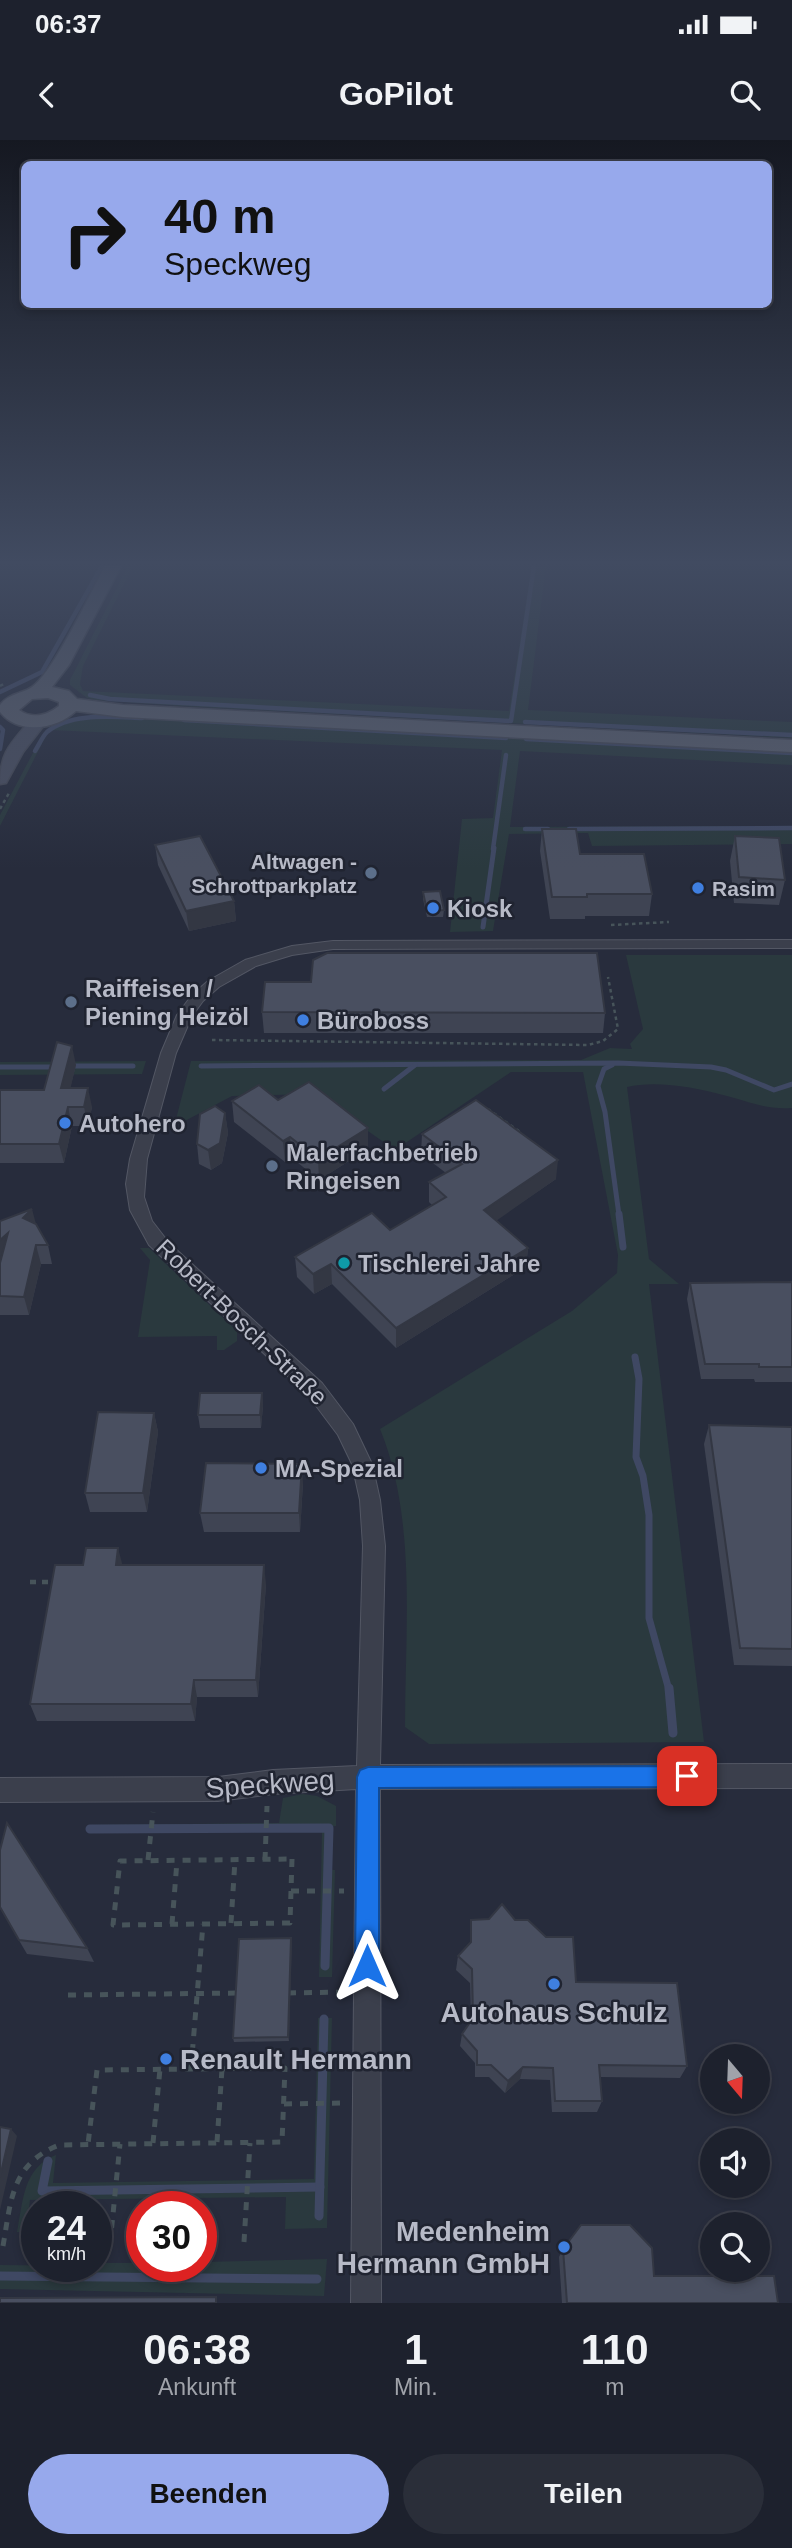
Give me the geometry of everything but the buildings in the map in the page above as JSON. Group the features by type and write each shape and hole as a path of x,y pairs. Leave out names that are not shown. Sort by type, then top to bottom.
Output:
{"main road":[{"path":"46,692 59,667"},
{"path":"67,708 65,697 46,692 18,698 9,705 11,714 31,721 67,708 792,746"},
{"path":"0,779 31,721"}],"street":[{"name":"Robert-Bosch-Straße","path":"366,2303 368,1777 374,1546 367,1481 355,1448 340,1420 315,1388 166,1250 150,1231 139,1210 134,1182 136,1167 180,1026 204,993 227,976 265,958 308,948 333,945 792,944"},
{"name":"Speckweg","path":"0,1790 218,1789 273,1782 368,1777 792,1776"}],"path":[{"path":"0,686 6,683"},
{"path":"611,926 614,923 669,922"},
{"path":"212,1040 588,1045 603,1041 618,1029 608,977"},
{"path":"473,1114 485,1107 520,1132"},
{"path":"416,1150 428,1143"},
{"path":"30,1582 63,1581"},
{"path":"265,1860 267,1823"},
{"path":"148,1861 152,1824"},
{"path":"231,1923 235,1860"},
{"path":"265,1860 292,1860 290,1923 113,1925 120,1861 265,1860"},
{"path":"172,1924 177,1861"},
{"path":"291,1891 334,1891"},
{"path":"191,2069 202,1924"},
{"path":"275,1993 367,1992"},
{"path":"68,1995 249,1993"},
{"path":"3,2246 11,2199 26,2162 48,2148 89,2144 282,2142 285,2068 97,2070 89,2144"},
{"path":"217,2142 222,2069"},
{"path":"153,2143 160,2070"},
{"path":"284,2104 330,2103"},
{"path":"244,2242 250,2142"},
{"path":"112,2226 120,2144"}],"shaded area":[{"path":"77,667 83,667 80,684 83,691 509,711 516,667 533,667 528,710 792,722 792,738 96,700 87,698 70,685"},
{"path":"94,715 505,736 512,739 530,737 792,751 792,765 520,751 510,827 792,826 792,844 592,846 588,833 509,834 493,931 450,932 462,819 493,818 502,750 49,730"},
{"path":"49,730 0,826 0,815 43,734"},
{"path":"626,955 792,955 792,1108 765,1106 675,1085 627,1087 649,1259 679,1284 649,1284 704,1742 429,1744 405,1727 407,1614 404,1537 392,1464 380,1429 572,1311 617,1273 618,1255 583,1072 511,1072 395,1150 315,1094 232,1096 181,1123 175,1123 191,1061 581,1060 610,1048 632,1049 630,1044 643,1029"},
{"path":"146,1061 142,1074 0,1075 0,1062"},
{"path":"140,1248 149,1248 237,1331 237,1341 224,1350 217,1350 217,1336 138,1337 150,1260"},
{"path":"303,1794 317,1796 336,1806 336,1826 327,1827 326,1869 335,1870 332,1977 319,1977 322,1830 89,1833 90,1825 279,1823 283,1798"},
{"path":"318,2018 332,2018 327,2228 285,2229 286,2197 217,2198 217,2191 126,2191 126,2199 112,2199 112,2191 25,2191 37,2168 56,2155 53,2183 314,2179"},
{"path":"21,2209 21,2232 17,2232"},
{"path":"327,2259 324,2296 0,2289 0,2265 21,2265 21,2282 112,2282 112,2263 126,2263 126,2282 217,2282 217,2262"}],"waterway":[{"path":"0,692 42,672 45,667"},
{"path":"90,695 110,699 511,721 519,667"},
{"path":"35,751 47,732 68,721 93,717 142,718"},
{"path":"184,720 506,738"},
{"path":"525,722 792,735"},
{"path":"0,727 3,730 0,749"},
{"path":"526,739 792,753"},
{"path":"493,849 506,755"},
{"path":"569,829 792,828"},
{"path":"525,829 548,829"},
{"path":"483,927 494,848"},
{"path":"201,1066 618,1063 711,1067 726,1070 774,1090 792,1084"},
{"path":"384,1089 415,1065"},
{"path":"612,1065 604,1069 598,1086 605,1112 619,1215"},
{"path":"68,1066 133,1066"},
{"path":"0,1067 58,1067"},
{"path":"619,1214 623,1247"},
{"path":"635,1357 639,1379 636,1457 643,1476 649,1515 649,1618 669,1690"},
{"path":"669,1688 673,1733"},
{"path":"90,1829 329,1828 325,1966"},
{"path":"320,2187 324,2019"},
{"path":"48,2161 42,2191 320,2187"},
{"path":"319,2216 320,2187"},
{"path":"0,2276 317,2279"}],"place":[{"name":"Altwagen - Schrottparkplatz","path":"371,873"},
{"name":"Rasim","path":"698,888"},
{"name":"Kiosk","path":"433,908"},
{"name":"Raiffeisen / Piening Heizöl","path":"71,1002"},
{"name":"Büroboss","path":"303,1020"},
{"name":"Autohero","path":"65,1123"},
{"name":"Malerfachbetrieb Ringeisen","path":"272,1166"},
{"name":"Tischlerei Jahre","path":"344,1263"},
{"name":"MA-Spezial","path":"261,1468"},
{"name":"Autohaus Schulz","path":"554,1984"},
{"name":"Renault Hermann","path":"166,2059"},
{"name":"Medenheim Hermann GmbH","path":"564,2247"}],"route":[{"path":"367,1966 368,1777 687,1776"}]}
